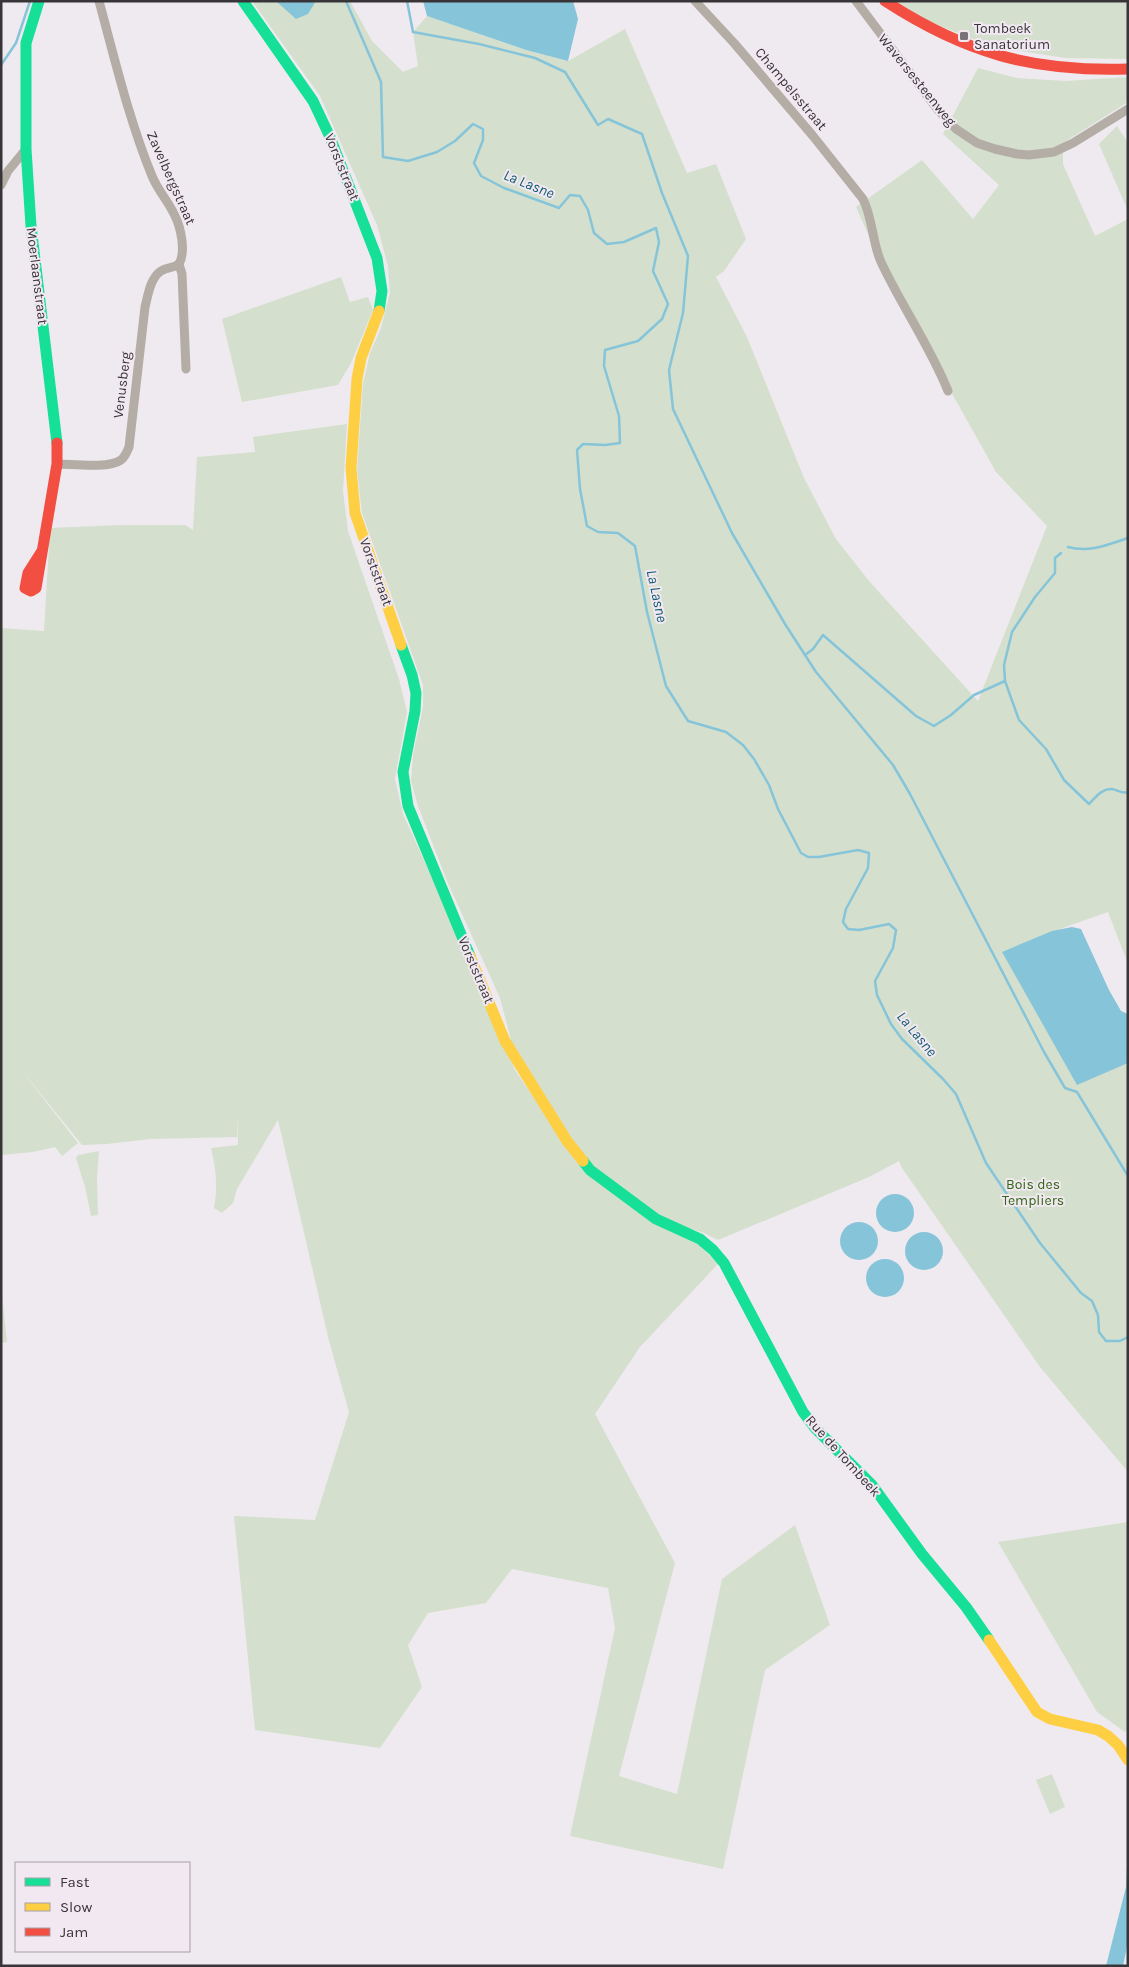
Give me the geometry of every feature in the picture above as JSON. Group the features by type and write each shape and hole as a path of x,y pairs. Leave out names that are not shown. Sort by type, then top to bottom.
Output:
{"street":[{"name":"Moerlaanstraat","path":"39,1 29,28 26,43 26,149 31,226 57,435 56,464 42,551"},
{"name":"Zavelbergstraat","path":"99,1 138,140 153,179 176,217 181,234 182,258 179,264 182,274 186,369"},
{"name":"Vorststraat","path":"243,1 313,102 330,137 377,258 381,276 382,294 380,310 360,362 356,382 350,470 351,493 355,513 412,675 416,693 415,711 404,772 408,806 505,1041 567,1141"},
{"name":"Champelsstraat","path":"695,1 807,128 861,198 867,209 880,259 917,332 940,370 948,391"},
{"name":"Waversesteenweg","path":"856,1 938,110 956,129 977,143 995,150 1017,154 1029,155 1054,152 1073,143 1128,109"},
{"path":"885,1 907,17 946,37 992,56 1024,63 1086,70 1128,69"},
{"path":"1,184 8,171 26,149"},
{"name":"Venusberg","path":"56,464 111,464 120,461 125,455 129,447 145,307 149,292 159,272 179,264"},
{"name":"Rue de Tombeek","path":"567,1141 590,1170 656,1219 700,1239 724,1263 803,1412 815,1428 872,1485 922,1554 966,1607 1037,1712 1048,1720 1059,1724 1097,1729 1110,1736 1122,1748 1128,1760"}],"green space":[{"name":"Bois des Templiers","path":"252,1 350,1 372,41 403,72 418,66 413,32 427,16 526,50 568,61 625,29 687,173 716,164 746,239 724,271 716,277 747,337 804,478 836,539 869,581 978,701 1047,526 996,472 890,283 856,207 922,160 973,219 999,185 943,134 978,68 1017,78 1066,81 1128,77 1128,102 1063,143 1063,164 1095,236 1128,219 1128,964 1108,912 1060,929 1077,1084 1128,1063 1128,1472 1040,1367 899,1161 869,1177 718,1240 704,1233 679,1225 718,1264 640,1347 595,1414 675,1563 619,1776 677,1794 722,1579 795,1525 830,1625 765,1670 723,1869 570,1836 615,1628 608,1588 512,1569 486,1603 428,1613 408,1645 422,1687 380,1748 255,1730 234,1516 315,1520 349,1412 329,1341 278,1120 237,1189 233,1203 222,1213 214,1208 216,1178 211,1148 238,1145 237,1114 237,1137 151,1139 82,1145 19,1067 78,1143 62,1156 55,1147 33,1152 1,1155 1,628 44,631 50,528 185,525 193,530 197,457 255,452 253,437 347,424 343,491 348,531 399,679 407,712 395,779 403,814 462,944 515,1070 576,1159 596,1169 577,1148 512,1044 500,998 447,881 418,806 411,781 413,755 423,707 423,685 362,513 357,470 363,384 370,353 381,328 390,293 388,266 377,225 320,96"},
{"path":"896,1 1128,1 1128,59 1065,58 990,46 923,19"},
{"path":"1117,126 1128,143 1128,211 1099,144"},
{"path":"341,277 350,302 368,297 373,310 351,363 338,385 242,402 222,319"},
{"path":"99,1151 97,1177 98,1215 91,1216 76,1158 78,1155"},
{"path":"1,1286 7,1342 1,1343"},
{"path":"1128,1522 1128,1730 1125,1732 1097,1712 998,1542"},
{"path":"1052,1774 1065,1807 1050,1814 1036,1780"}],"water":[{"path":"276,1 316,1 308,14 296,19"},
{"path":"423,1 573,1 578,19 568,61 526,50 427,16"},
{"path":"1072,927 1081,929 1109,990 1121,1011 1128,1014 1128,1063 1077,1085 1002,952 1052,931"},
{"path":"895,1194 909,1199 914,1213 909,1227 895,1232 881,1227 876,1213 881,1199"},
{"path":"859,1222 873,1227 878,1241 873,1255 859,1260 845,1255 840,1241 845,1227"},
{"path":"924,1232 938,1237 943,1251 938,1265 924,1270 910,1265 905,1251 910,1237"},
{"path":"885,1259 899,1264 904,1278 899,1292 885,1297 871,1292 866,1278 871,1264"},
{"path":"1128,1845 1128,1942 1123,1966 1106,1966 1126,1887"}],"waterway":[{"path":"1,65 16,43 30,1"},
{"name":"La Lasne","path":"346,1 381,82 383,157 408,161 437,152 455,141 473,124 483,129 483,140 474,163 481,176 504,188 559,208 570,195 580,196 588,210 594,233 607,244 624,242 656,228 659,242 653,271 668,304 662,319 638,341 605,350 604,366 619,416 620,443 605,445 583,444 577,450 580,489 587,526 598,532 618,533 635,546 647,612 666,686 688,721 726,732 743,745 754,759 769,785 778,809 801,853 808,857 819,857 858,850 869,853 868,868 846,909 843,922 848,929 859,930 889,924 896,930 893,948 875,981 877,995 891,1024 902,1039 956,1094 986,1163 1040,1243 1081,1293 1092,1301 1098,1315 1099,1332 1106,1341 1120,1341 1128,1337"},
{"path":"407,1 413,32 479,44 535,58 565,72 598,125 608,119 642,134 662,193 688,256 683,313 669,370 673,409 732,533 785,624 816,672 893,765 910,794 1044,1052 1065,1088 1077,1092 1128,1176"},
{"path":"1068,547 1091,549 1128,538"},
{"path":"1005,681 1004,665 1012,632 1035,597 1055,573 1055,558 1061,553"},
{"path":"805,655 813,649 823,635 916,716 934,726 951,715 974,695 1005,681 1019,720 1046,749 1064,780 1089,804 1099,794 1108,789 1128,792"}],"traffic: fast":[{"path":"39,1 26,43 26,149 31,226 57,443"},
{"path":"243,1 313,101 330,137 377,258 382,291 379,311"},
{"path":"401,645 412,675 416,693 415,711 403,772 408,806 470,956"},
{"path":"583,1161 590,1170 656,1219 700,1239 713,1250 724,1263 803,1412 815,1428 872,1485 922,1554 966,1607 989,1640"}],"traffic: slow":[{"path":"379,311 361,358 357,379 351,468 355,513 401,645"},
{"path":"470,956 505,1041 567,1141 583,1161"},
{"path":"989,1640 1037,1712 1050,1719 1098,1730 1118,1745 1128,1760"}],"traffic: jam":[{"path":"885,1 943,34 1000,56 1030,63 1061,67 1128,69"},
{"path":"42,551 28,573 25,588 31,591 36,588 57,464 57,443"}],"place":[{"name":"Tombeek Sanatorium","path":"964,36"}]}
